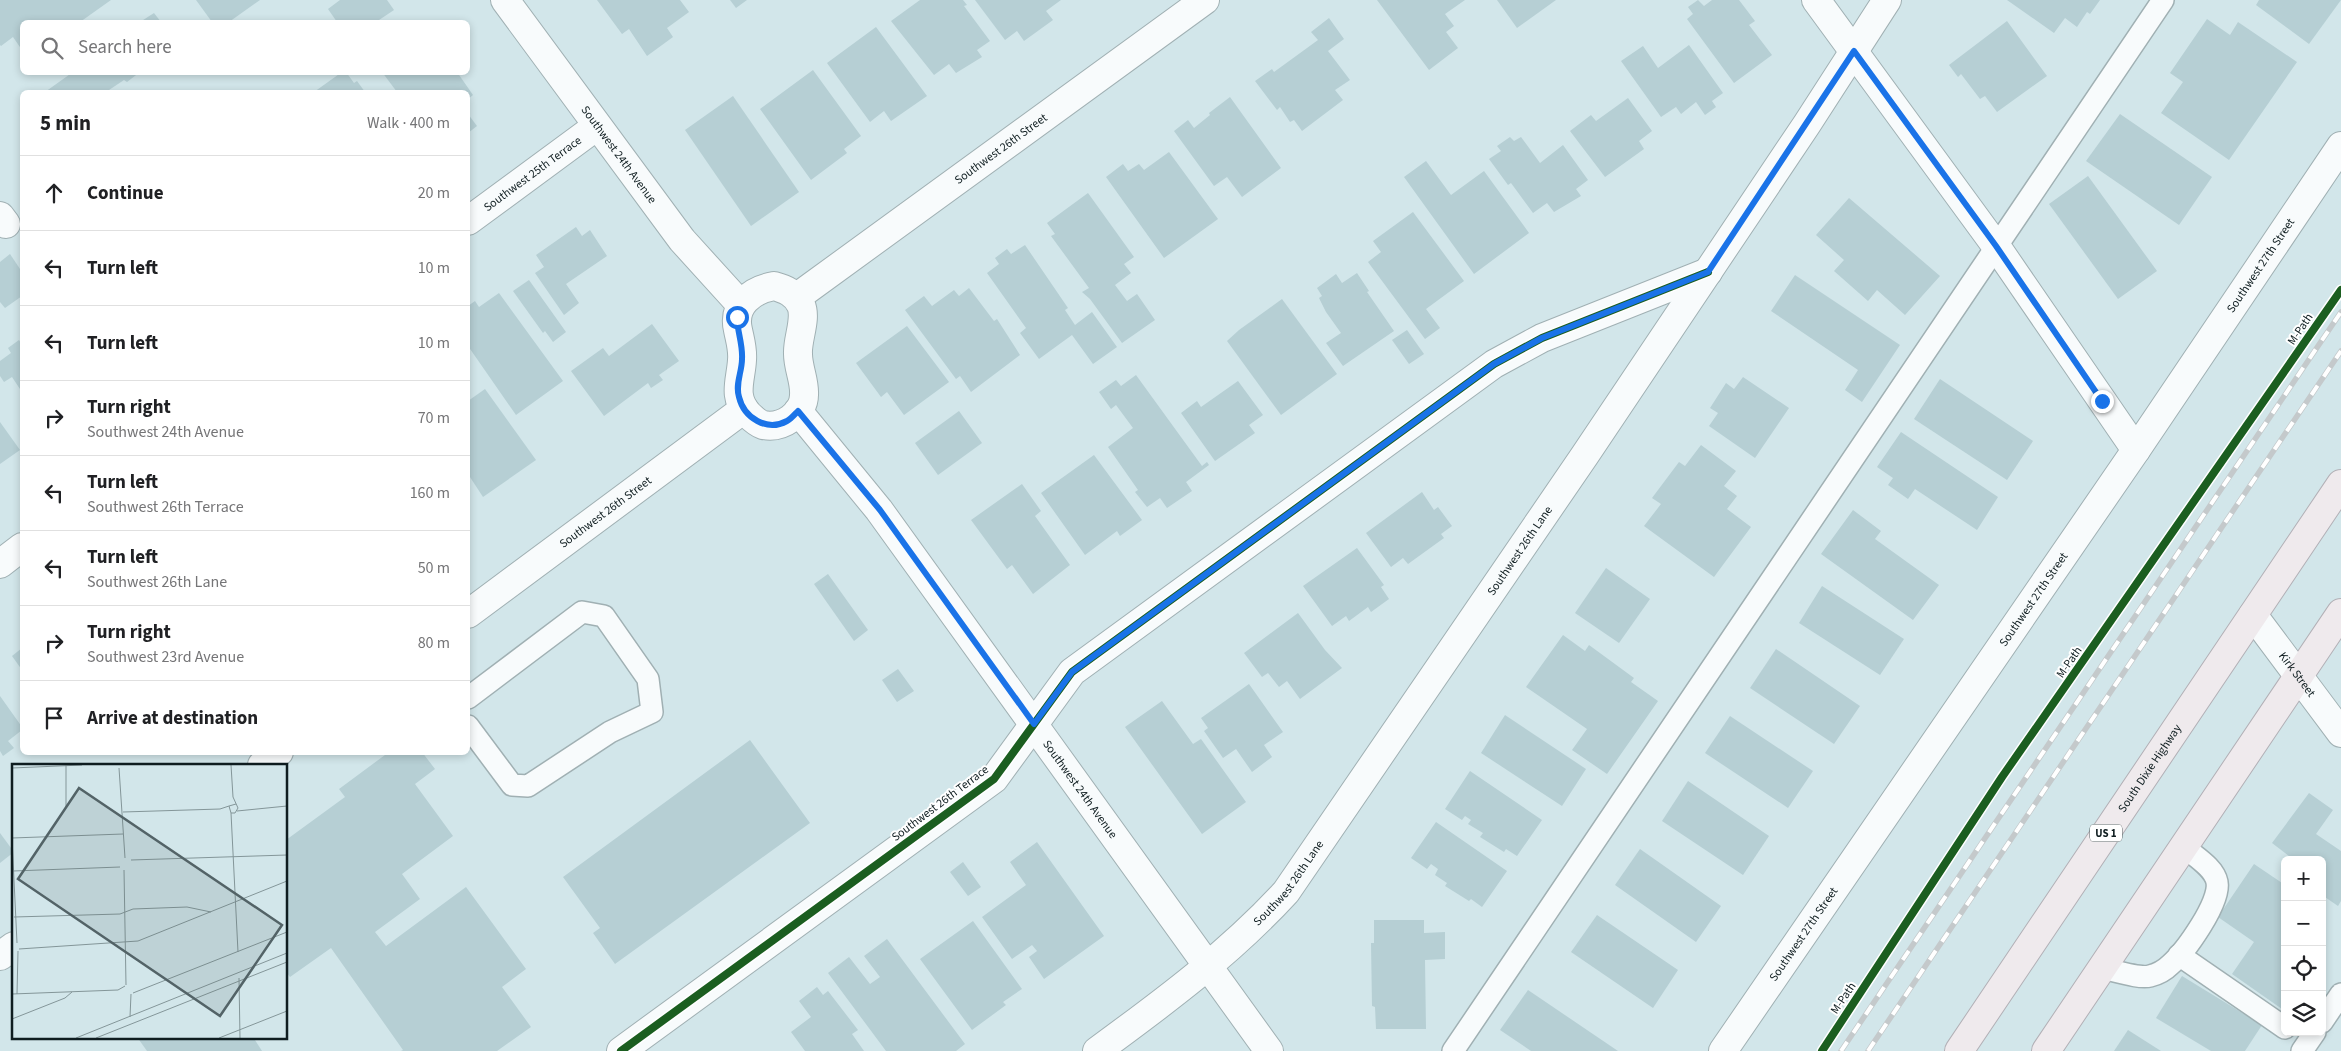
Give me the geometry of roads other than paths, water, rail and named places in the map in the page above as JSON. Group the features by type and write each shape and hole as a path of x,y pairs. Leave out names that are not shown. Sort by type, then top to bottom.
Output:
{"highway":[{"name":"South Dixie Highway","path":"1959,1051 2341,484"},
{"path":"2046,1051 2341,613"}],"street":[{"name":"Southwest 24th Avenue","path":"505,0 682,240 741,305"},
{"name":"Southwest 26th Street","path":"796,298 1205,0"},
{"path":"1816,0 1996,246 2136,450"},
{"name":"Southwest 26th Lane","path":"1097,1051 1209,966 1261,919 1286,892 1312,857 1708,272 1887,0"},
{"name":"Southwest 25th Terrace","path":"470,220 597,126"},
{"name":"Southwest 27th Street","path":"1722,1051 2136,450 2341,146"},
{"name":"Southwest 26th Terrace","path":"621,1051 994,778 1072,672 1494,364 1542,338 1708,272"},
{"path":"774,286 786,290 796,298 802,307 798,354 804,396 798,411 788,421 777,425 763,425 753,419 744,409 737,388 742,360 737,317 741,305 750,294 762,288 774,286"},
{"name":"Southwest 26th Street","path":"470,613 744,409"},
{"name":"Southwest 24th Avenue","path":"798,411 880,510 1270,1051"},
{"path":"0,564 20,549"},
{"name":"Kirk Street","path":"2253,615 2341,734"},
{"path":"263,764 275,755"},
{"path":"0,956 12,947"}],"lane":[{"path":"1453,1051 2163,0"},
{"path":"470,696 582,612 604,616 648,679 652,712 610,732 528,786 512,786 470,729"},
{"path":"2101,968 2147,977 2164,969 2179,955 2209,912 2217,892 2214,875 2184,846"},
{"path":"2179,955 2281,1025"},
{"path":"2326,1016 2341,994"}],"railway":[{"path":"1841,1051 2341,312"},
{"path":"1868,1051 2341,351"}]}
